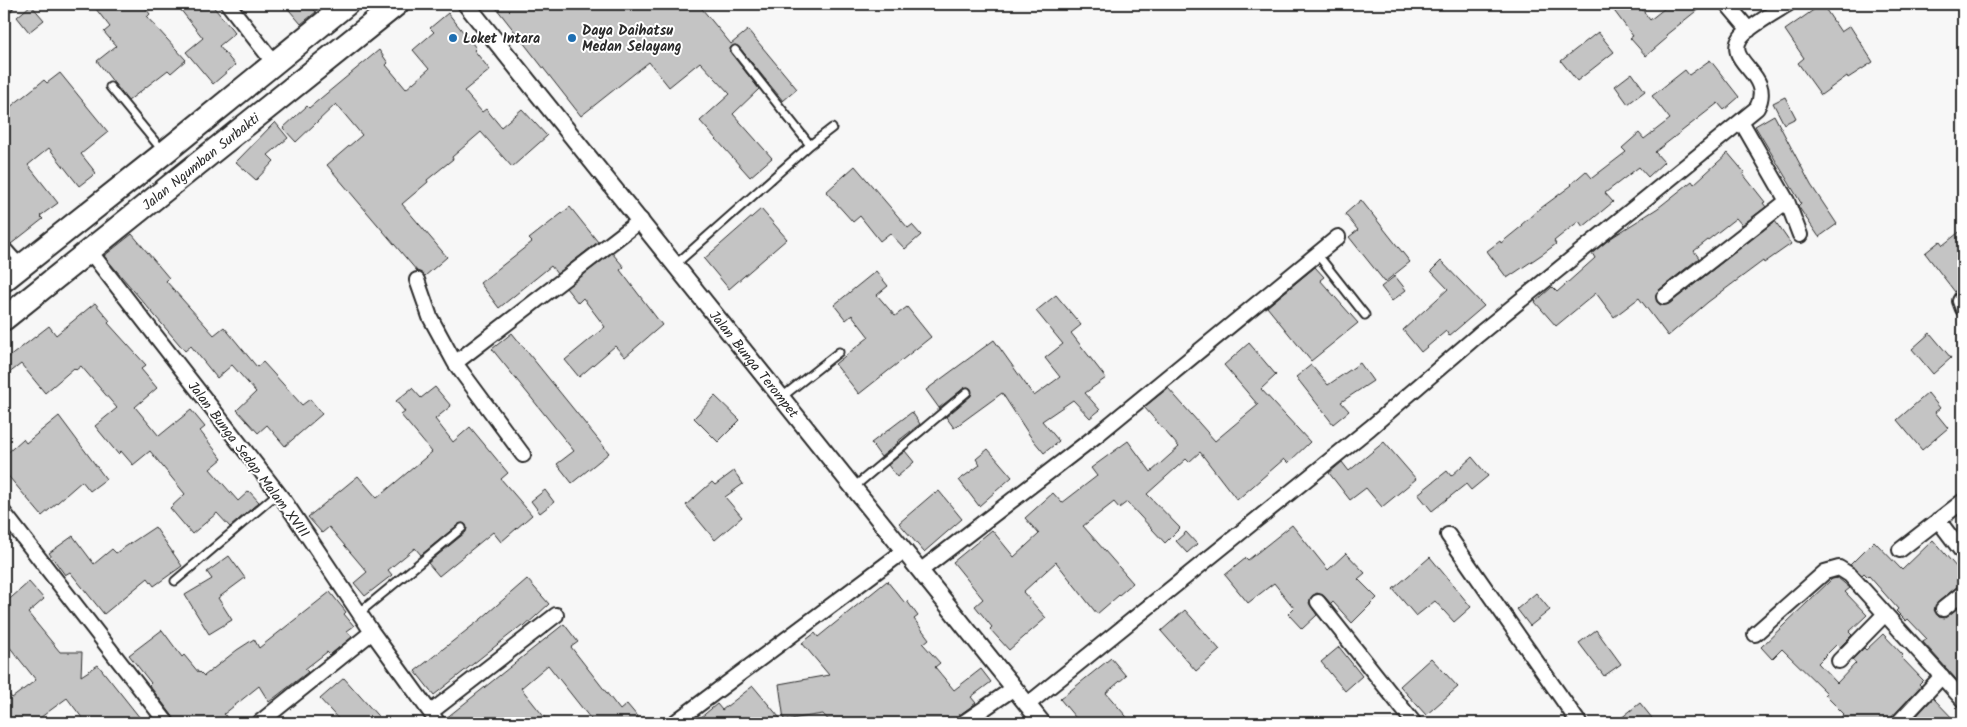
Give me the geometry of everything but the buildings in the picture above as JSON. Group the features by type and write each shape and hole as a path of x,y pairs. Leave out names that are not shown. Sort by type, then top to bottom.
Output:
{"highway":[{"name":"Jalan Ngumban Surbakti","path":"4,280 347,4"},
{"name":"Jalan Ngumban Surbakti","path":"4,319 88,249 397,4"}],"street":[{"path":"228,4 274,62"},
{"name":"Jalan Bunga Terompet","path":"466,4 641,220 1042,723"},
{"path":"1727,4 1749,30"},
{"path":"1027,705 1370,428 1478,335 1757,108 1762,92 1760,84 1739,57 1737,44 1741,36 1788,4"},
{"path":"1741,121 1787,202 1800,235"},
{"path":"1664,297 1787,202"},
{"path":"455,363 641,220"},
{"path":"920,571 1097,435 1338,237"},
{"name":"Jalan Bunga Sedap Malam XVIII","path":"88,249 278,493 372,632 434,718"},
{"path":"417,280 430,317 455,363 523,455"},
{"path":"1963,296 1960,301 1963,309"},
{"path":"1900,550 1963,501"},
{"path":"4,513 167,723"},
{"path":"1938,520 1963,553"},
{"path":"1448,535 1578,723"},
{"path":"674,723 904,551"},
{"path":"1755,634 1825,572 1839,568 1850,575 1963,700"},
{"path":"1943,608 1963,593"},
{"path":"1318,602 1414,723"},
{"path":"434,718 556,614"},
{"path":"1839,661 1884,614"},
{"path":"259,723 372,632"},
{"path":"1898,723 1942,676"},
{"path":"963,723 1014,688"}],"lane":[{"path":"735,50 810,145"},
{"path":"110,87 164,153"},
{"path":"676,264 810,145 832,128"},
{"path":"4,244 22,264"},
{"path":"1317,254 1365,315"},
{"path":"782,397 839,352"},
{"path":"853,487 967,392"},
{"path":"175,581 278,493"},
{"path":"359,613 462,528"}],"place":[{"name":"Loket Intara","path":"453,38"},
{"name":"Daya Daihatsu Medan Selayang","path":"572,38"}]}
